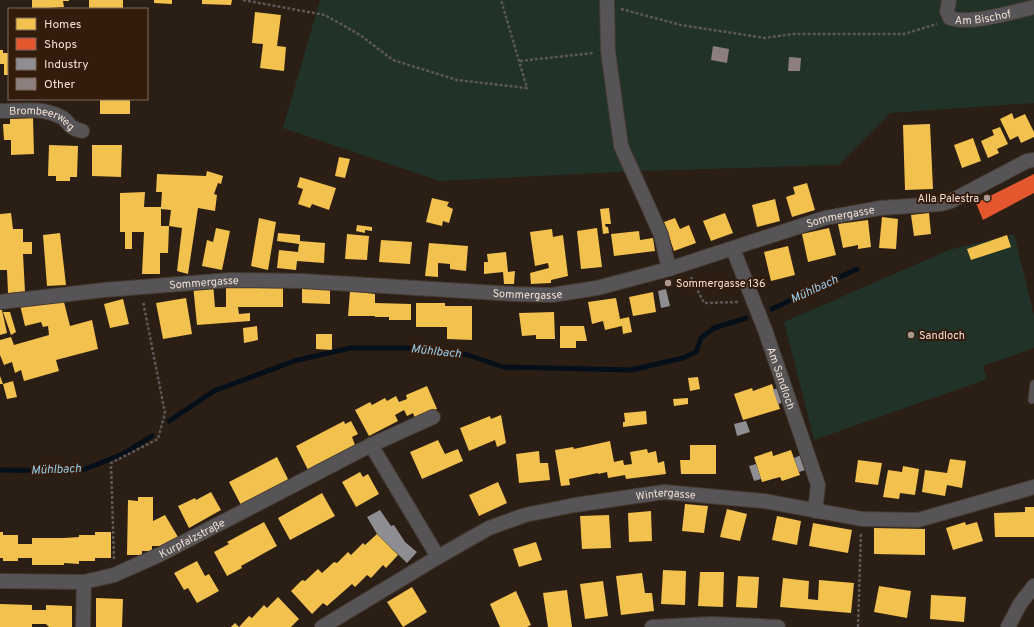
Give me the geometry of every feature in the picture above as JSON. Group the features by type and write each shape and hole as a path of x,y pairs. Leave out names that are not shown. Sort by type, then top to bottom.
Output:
{"street":[{"name":"Am Bischof","path":"949,0 947,11 950,18 956,20 989,18 1034,7"},
{"path":"607,4 608,51 621,146 661,235 669,268"},
{"name":"Brombeerweg","path":"0,111 45,110 62,116 71,129 82,131"},
{"name":"Sommergasse","path":"0,302 140,287 230,280 302,281 507,294 552,295 597,288 684,264 825,218 880,208 940,204 951,201 1027,161 1034,160"},
{"name":"Am Sandloch","path":"733,249 768,337 818,485 816,511"},
{"name":"Kurpfalzstraße","path":"0,581 84,582 114,575 159,555 370,445 433,417"},
{"path":"370,445 438,557"},
{"name":"Wintergasse","path":"322,627 489,528 526,515 653,492 707,494 862,519 918,520 1034,487"},
{"path":"83,627 84,582"},
{"path":"1008,627 1020,604 1034,586"},
{"path":"652,627 712,624 778,627"}],"lane":[{"path":"1032,400 1032,388 1034,384"}],"path":[{"path":"243,0 325,15 360,35 393,60 458,80 527,88 501,0"},
{"path":"607,4 681,25 765,38 792,34 904,34 934,26 950,18"},
{"path":"520,61 608,51"},
{"path":"684,264 704,303 754,302"},
{"path":"114,575 111,463 158,439 165,413 140,287"},
{"path":"858,627 862,519"}],"green space":[{"path":"320,0 1034,0 1034,103 890,113 838,165 640,171 440,181 283,128"},
{"name":"Sandloch","path":"1014,234 1034,315 1034,348 983,366 987,379 814,440 784,322 949,250"}],"building: Homes":[{"path":"32,0 69,0 63,1 64,7 32,8"},
{"path":"89,0 123,0 123,8 89,8"},
{"path":"154,0 172,0 172,4 154,3"},
{"path":"202,0 232,0 231,5 202,4"},
{"path":"255,12 281,15 277,46 286,47 284,71 260,68 263,44 252,43"},
{"path":"0,50 3,50 3,53 8,53 8,75 4,75 4,64 0,64"},
{"path":"100,100 130,100 130,114 100,114"},
{"path":"1012,113 1014,119 1025,114 1034,132 1034,137 1021,143 1018,136 1010,140 1000,119"},
{"path":"33,118 34,154 11,155 11,140 4,140 3,124 10,124 10,119"},
{"path":"930,124 933,189 905,190 903,125"},
{"path":"1000,127 1008,144 997,149 999,153 988,158 981,141 994,135 992,130"},
{"path":"973,138 981,161 962,168 954,145"},
{"path":"49,145 78,146 77,177 70,177 70,181 56,181 56,176 48,176"},
{"path":"92,145 122,145 121,177 92,176"},
{"path":"339,157 350,159 345,178 335,176"},
{"path":"207,171 223,176 221,184 218,183 214,194 217,195 215,211 198,208 188,274 177,271 182,228 169,226 168,253 160,253 160,274 142,274 144,232 132,232 132,249 125,249 125,232 120,232 120,193 145,192 144,207 161,207 162,192 156,192 157,174 206,176","holes":["161,209 171,210 169,226 161,226"]},
{"path":"300,177 336,188 329,210 312,204 310,208 298,204 303,189 297,187"},
{"path":"807,183 815,210 792,217 786,197 795,194 793,187"},
{"path":"432,198 449,202 447,206 453,209 449,223 443,221 442,226 426,222"},
{"path":"775,199 780,221 757,227 752,205"},
{"path":"609,208 611,224 605,224 606,227 608,227 609,233 603,234 600,209"},
{"path":"11,213 13,229 23,229 23,242 32,242 32,254 23,254 25,292 8,293 7,270 0,270 0,214"},
{"path":"725,213 733,233 711,241 703,221"},
{"path":"929,213 931,234 914,236 911,215"},
{"path":"882,217 898,219 896,249 879,248"},
{"path":"259,218 276,222 268,270 251,266"},
{"path":"675,218 680,229 689,225 696,243 674,251 664,222"},
{"path":"868,220 871,247 858,249 858,245 843,248 838,224"},
{"path":"357,225 372,227 372,231 365,230 365,233 356,231"},
{"path":"216,228 230,231 222,270 202,266 207,240 213,242"},
{"path":"597,228 602,267 581,269 577,231"},
{"path":"829,228 836,255 808,262 802,234"},
{"path":"552,229 553,237 563,235 568,276 551,280 551,283 531,284 530,273 549,268 548,263 535,266 530,232"},
{"path":"639,231 640,240 653,238 655,251 614,256 611,234"},
{"path":"60,233 66,285 47,286 43,235"},
{"path":"278,233 300,235 300,241 325,243 324,263 297,261 296,270 277,268 279,250 298,252 299,244 277,241"},
{"path":"347,234 369,236 367,260 345,259"},
{"path":"1007,235 1011,247 971,260 967,249"},
{"path":"381,240 412,242 410,264 379,262"},
{"path":"429,243 468,246 466,271 450,269 450,264 438,263 438,277 425,276"},
{"path":"788,246 795,275 771,281 764,252"},
{"path":"506,252 508,272 515,271 514,284 504,284 503,272 484,274 484,262 488,262 487,254"},
{"name":"Sommergasse 136","path":"670,279 672,286 667,287 665,280"},
{"path":"302,283 330,284 330,304 302,303"},
{"path":"213,284 215,307 226,307 226,288 283,288 283,307 238,307 239,314 250,313 250,321 197,325 193,285"},
{"path":"350,291 375,294 375,303 411,304 411,320 389,320 389,317 375,316 348,316"},
{"path":"653,292 656,312 633,316 629,297"},
{"path":"63,298 70,326 92,320 98,349 56,360 59,371 24,381 21,370 15,373 12,362 4,365 0,355 0,340 11,337 14,345 49,335 48,326 43,327 41,322 25,326 20,305"},
{"path":"186,298 192,334 163,339 156,303"},
{"path":"616,298 620,319 629,317 632,332 623,334 622,326 605,330 603,321 592,324 588,302"},
{"path":"123,299 129,324 110,328 104,304"},
{"path":"416,303 445,303 445,306 472,306 472,340 447,339 447,327 416,327"},
{"path":"0,310 2,310 7,333 0,335"},
{"path":"3,312 10,312 16,332 11,335"},
{"path":"554,312 555,339 536,339 536,335 522,336 519,313"},
{"path":"257,326 258,340 244,343 243,328"},
{"path":"560,326 584,326 587,341 576,341 576,348 560,348"},
{"path":"316,334 332,334 332,350 316,349"},
{"path":"0,376 3,384 0,384"},
{"path":"698,377 700,389 690,391 688,378"},
{"path":"13,381 17,397 7,399 3,384"},
{"path":"772,384 780,409 743,420 734,394 752,388 753,391"},
{"path":"427,386 437,409 415,418 413,413 407,416 404,410 395,415 398,421 369,436 355,410 370,402 372,405 385,398 387,401 396,396 399,402 407,399 406,395"},
{"path":"688,398 688,404 674,406 673,399"},
{"path":"646,411 647,424 623,427 623,422 625,422 624,413"},
{"path":"501,415 506,443 497,447 495,440 469,451 460,428 490,416 491,419"},
{"path":"344,421 345,424 351,421 358,434 352,437 355,445 308,470 296,446"},
{"path":"438,440 445,454 458,449 463,461 422,479 410,452"},
{"path":"610,441 614,462 623,460 624,465 632,464 630,452 647,449 648,453 656,451 658,463 664,461 666,474 626,479 625,475 608,478 607,472 598,473 569,479 570,485 561,486 555,450 573,447 574,449"},
{"path":"690,445 716,445 716,474 681,474 680,460 690,460"},
{"path":"791,450 800,475 782,481 780,477 762,482 754,457 772,451 773,456"},
{"path":"539,451 540,463 548,463 550,480 519,483 516,454"},
{"path":"277,457 289,481 241,505 229,482"},
{"path":"950,459 966,461 962,488 947,485 945,496 922,492 925,470 947,473"},
{"path":"858,460 882,463 878,485 855,482"},
{"path":"903,466 919,469 915,495 900,493 899,499 883,497 888,470 902,472"},
{"path":"360,472 363,477 368,474 379,494 356,507 342,482"},
{"path":"498,482 507,503 479,516 469,495"},
{"path":"211,492 221,510 189,528 178,506 195,498 196,500"},
{"path":"322,493 335,516 290,540 278,518"},
{"path":"138,497 153,497 153,521 165,515 178,537 164,546 152,546 152,551 142,551 142,555 127,555 128,500 138,501"},
{"path":"685,504 708,506 704,533 682,531"},
{"path":"1025,507 1034,507 1034,537 995,537 994,513 1025,512"},
{"path":"727,509 747,514 740,541 720,537"},
{"path":"651,511 652,541 629,542 628,513"},
{"path":"609,515 611,548 582,549 580,516"},
{"path":"777,516 801,521 797,545 772,540"},
{"path":"264,522 277,546 241,566 242,568 227,576 214,552 229,544 227,542"},
{"path":"965,522 966,525 977,522 983,541 953,550 946,528"},
{"path":"813,523 852,530 848,553 809,546"},
{"path":"874,528 925,529 925,555 874,554"},
{"path":"0,532 3,532 3,535 18,535 18,544 32,544 32,538 79,537 79,535 95,535 95,532 111,532 111,558 95,558 95,561 79,561 79,564 64,563 64,565 32,565 32,558 18,558 18,561 3,561 3,558 0,558"},
{"path":"377,534 398,555 386,568 383,565 371,578 367,575 355,587 352,584 327,606 323,603 312,614 291,591 302,580 305,581 318,569 322,573 334,562 337,563 348,552 351,555 363,543 365,545"},
{"path":"536,542 542,560 519,567 513,549"},
{"path":"197,561 205,576 209,574 219,591 197,603 188,588 184,590 174,573"},
{"path":"663,570 686,571 685,605 661,604"},
{"path":"700,572 724,572 723,607 698,606"},
{"path":"642,573 645,593 652,593 654,611 621,615 616,576"},
{"path":"738,576 759,577 757,608 736,607"},
{"path":"783,578 809,581 808,599 818,600 819,580 854,583 851,613 780,607"},
{"path":"603,581 608,616 585,619 580,584"},
{"path":"879,586 911,591 907,618 874,612"},
{"path":"412,587 427,612 403,627 387,602"},
{"path":"567,590 572,627 548,627 543,593"},
{"path":"516,591 531,625 527,627 500,627 490,604"},
{"path":"931,595 966,597 964,622 930,619"},
{"path":"278,597 299,619 291,627 239,627 249,616 252,618 264,605 267,608"},
{"path":"96,598 123,599 122,627 96,627"},
{"path":"0,604 32,605 32,610 46,610 46,605 72,606 72,627 49,627 46,624 32,624 32,627 0,627"},
{"path":"235,623 239,627 231,627"}],"building: Shops":[{"path":"1034,174 1034,193 983,220 976,203"}],"building: Industry":[{"path":"666,289 670,306 661,308 658,291"},
{"path":"780,387 785,402 778,404 773,390"},
{"path":"746,421 750,432 737,436 734,424"},
{"path":"801,455 806,470 799,472 794,458"},
{"path":"756,464 761,479 754,481 749,466"},
{"path":"380,510 391,526 394,525 405,542 417,552 407,563 377,534 367,517"}],"building: Other":[{"path":"713,46 729,49 727,63 711,60"},
{"path":"789,57 801,58 800,71 788,71"}],"waterway":[{"name":"Mühlbach","path":"772,309 857,269"},
{"name":"Mühlbach","path":"169,421 214,391 294,361 350,348 405,348 465,354 503,367 631,370 683,358 696,352 701,338 714,328 746,318"},
{"name":"Mühlbach","path":"0,470 80,471 123,454 152,436"}],"place":[{"name":"Alla Palestra","path":"987,198"},
{"name":"Sommergasse 136","path":"668,283"},
{"name":"Sandloch","path":"911,335"}]}
